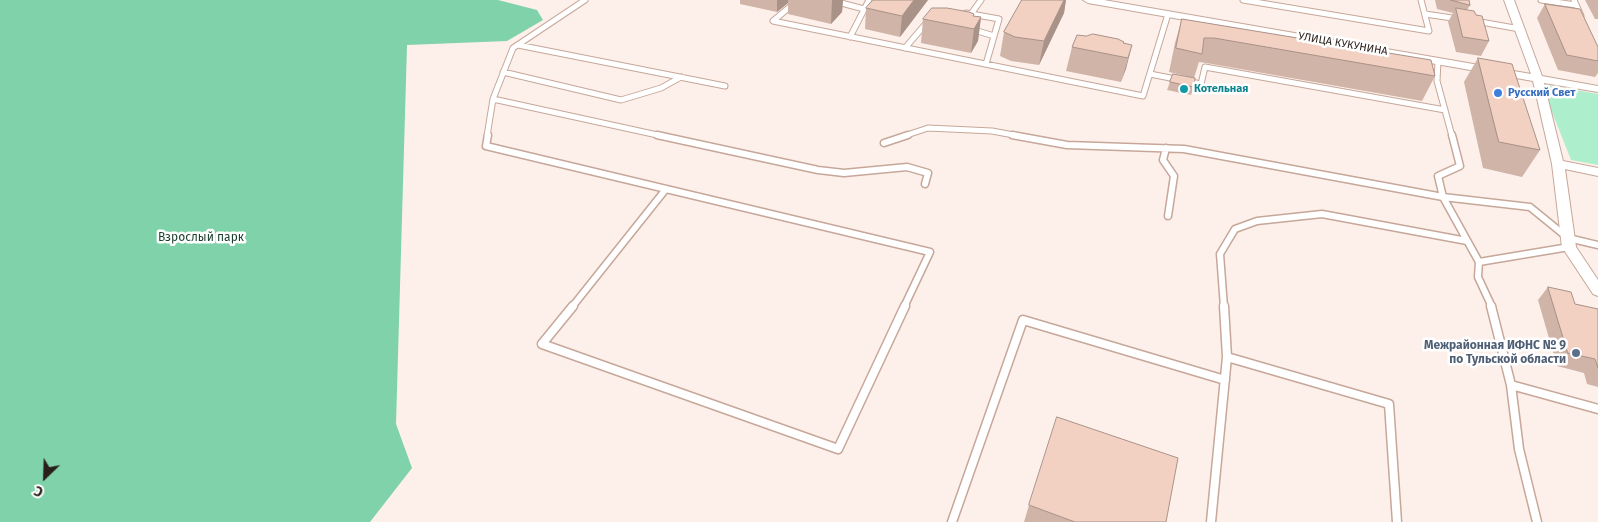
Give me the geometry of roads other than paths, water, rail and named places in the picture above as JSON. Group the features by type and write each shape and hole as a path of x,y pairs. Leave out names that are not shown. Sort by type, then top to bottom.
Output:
{"street":[{"name":"УЛИЦА КУКУНИНА","path":"1092,0 1598,89"},
{"path":"1510,0 1536,78 1558,164 1569,242 1598,291"},
{"path":"1558,164 1598,172"}],"lane":[{"path":"585,0 513,48 492,99 486,146 930,252 838,449 542,344 666,189"},
{"path":"798,0 773,21 1143,96 1168,14"},
{"path":"830,0 864,9"},
{"path":"850,36 869,0"},
{"path":"971,14 981,0"},
{"path":"1243,0 1429,31 1421,0"},
{"path":"1541,0 1575,3 1583,21"},
{"path":"956,11 999,19 986,64"},
{"path":"1425,14 1463,20"},
{"path":"905,48 933,15"},
{"path":"1472,21 1520,29"},
{"path":"927,23 934,23"},
{"path":"961,27 994,36"},
{"path":"518,45 725,86"},
{"path":"1438,61 1437,81 1460,166 1438,176 1443,197 1479,262 1478,277 1492,307 1511,385 1519,449 1537,522"},
{"path":"1150,74 1201,84 1205,67 1444,110"},
{"path":"503,72 621,100 661,88 681,77"},
{"path":"492,99 818,170 844,172 907,167 928,173 925,184"},
{"path":"884,143 928,128 992,132 1067,145 1184,149 1443,197 1530,207 1569,242"},
{"path":"1166,148 1163,160 1174,176 1168,216"},
{"path":"1211,522 1227,357 1220,254 1235,229 1257,221 1322,214 1468,241"},
{"path":"1479,262 1569,242 1598,245"},
{"path":"952,522 1023,320 1225,380"},
{"path":"1227,357 1389,404 1397,522"},
{"path":"1511,385 1598,409"}],"place":[{"name":"Котельная","path":"1184,89"},
{"name":"Русский Свет","path":"1498,93"},
{"name":"Межрайонная ИФНС № 9 по Тульской области","path":"1576,353"}],"park label":[{"name":"Взрослый парк","path":"201,238"}]}
